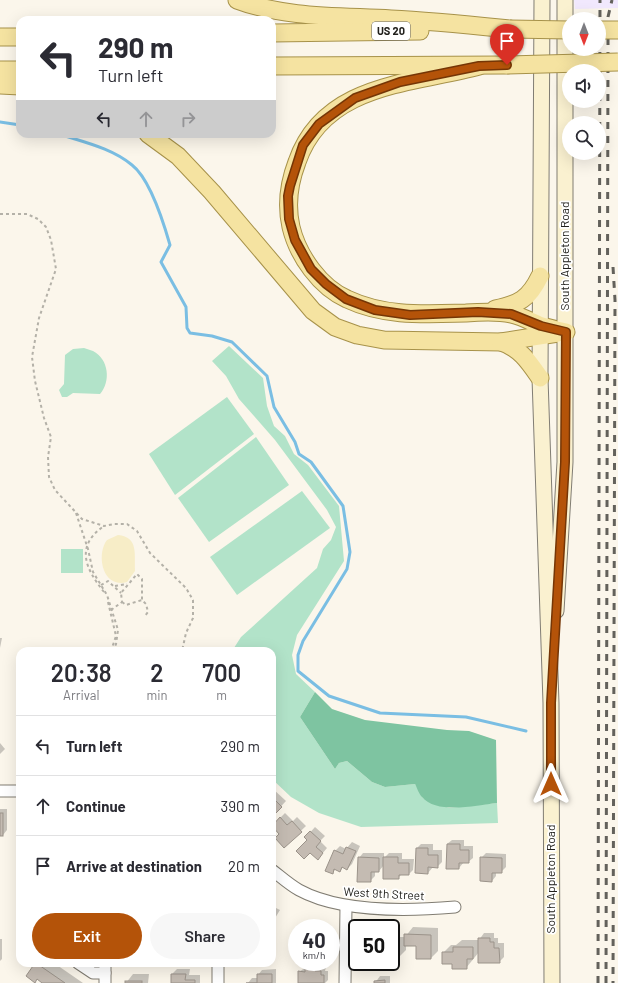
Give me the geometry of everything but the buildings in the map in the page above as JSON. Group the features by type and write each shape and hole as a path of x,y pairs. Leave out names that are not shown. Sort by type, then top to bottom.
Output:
{"main road":[{"path":"237,0 260,8 302,13 434,21 510,29"},
{"name":"South Appleton Road","path":"542,0 540,378 551,703 552,983"},
{"name":"South Appleton Road","path":"551,703 565,462 565,0"},
{"name":"US 20","path":"276,33 510,29 562,30"},
{"path":"606,30 618,30"},
{"path":"0,37 16,37"},
{"path":"276,66 402,64 479,66 618,62"},
{"path":"479,66 400,82 355,98 319,124 303,145 292,174 288,196 289,219 295,240 311,269 326,284 346,299 375,310 410,315 478,312 511,314 541,331"},
{"path":"0,70 16,70"},
{"path":"0,86 16,86"},
{"path":"153,138 178,156 212,192 313,311 335,327 357,335 384,340 501,342 541,331 566,332"},
{"path":"478,312 515,304 526,298 540,276"},
{"path":"501,342 512,346 519,351 540,378"}],"street":[{"path":"0,791 16,792"},
{"name":"West 9th Street","path":"276,873 299,890 346,906 425,910 455,907"},
{"path":"345,983 346,906"},
{"path":"84,967 92,973 105,973"},
{"path":"218,967 218,983"}],"path":[{"path":"0,214 26,214 38,219 46,227 51,240 56,269 39,318 32,357 35,381 42,411 51,438 48,457 49,477 55,490 82,519 104,526"},
{"path":"76,513 93,572 107,595 118,630 113,647"},
{"path":"113,647 116,636 106,595 90,571 87,562 86,544 93,534 104,526 127,524 137,531 150,554 186,588 193,600 193,618 186,633 183,647"},
{"path":"121,593 137,574 142,579 142,600 146,604 148,612 144,617"},
{"path":"101,585 108,581 115,586 121,593 122,602"},
{"path":"115,586 128,584"},
{"path":"122,602 126,605 142,600"},
{"path":"111,610 122,602"}],"shaded area":[{"path":"574,0 618,0 618,8 575,9"}],"green space":[{"path":"229,346 263,378 267,406 274,426 285,436 294,454 308,465 339,506 344,561 297,635 292,655 296,674 315,692 300,717 335,769 339,763 347,761 372,782 385,787 415,784 423,798 449,808 497,803 498,823 361,827 319,813 291,797 276,783 276,647 235,647 241,637 317,568 323,549 331,540 336,527 327,510 275,440 239,399 226,376 212,361"},
{"path":"84,348 93,351 98,355 105,365 107,377 104,389 100,394 73,393 67,397 62,397 59,390 64,384 65,355 73,349"},
{"path":"227,397 254,434 175,495 149,454"},
{"path":"256,437 289,485 209,542 178,498"},
{"path":"302,491 330,528 237,595 210,557"},
{"path":"61,549 83,549 83,573 61,573"},
{"path":"315,692 332,709 365,720 447,730 469,731 496,740 497,803 458,808 437,806 429,803 422,797 415,784 385,787 372,782 347,761 339,763 335,769 300,717"}],"sand":[{"path":"118,535 125,536 129,539 135,553 135,571 127,582 119,583 112,580 107,575 102,561 102,553 107,540"}],"waterway":[{"path":"0,122 16,124"},
{"path":"72,138 116,154 132,165 145,180 156,202 170,245 161,262 186,307 187,328 190,333 212,336 232,342 267,376 274,407 295,442 299,454 311,462 343,506 350,552 347,569 303,641 298,655 298,671 329,696 380,713 466,717 526,731"}],"railway":[{"path":"598,983 600,0"},
{"path":"606,983 608,17 612,0"},
{"path":"613,267 615,300 613,983"}],"route":[{"path":"507,65 479,66 400,82 355,98 319,124 303,145 292,174 288,196 289,219 295,240 311,269 326,284 346,299 375,310 410,315 478,312 511,314 541,326 566,332 565,462 551,703 551,784"}]}
